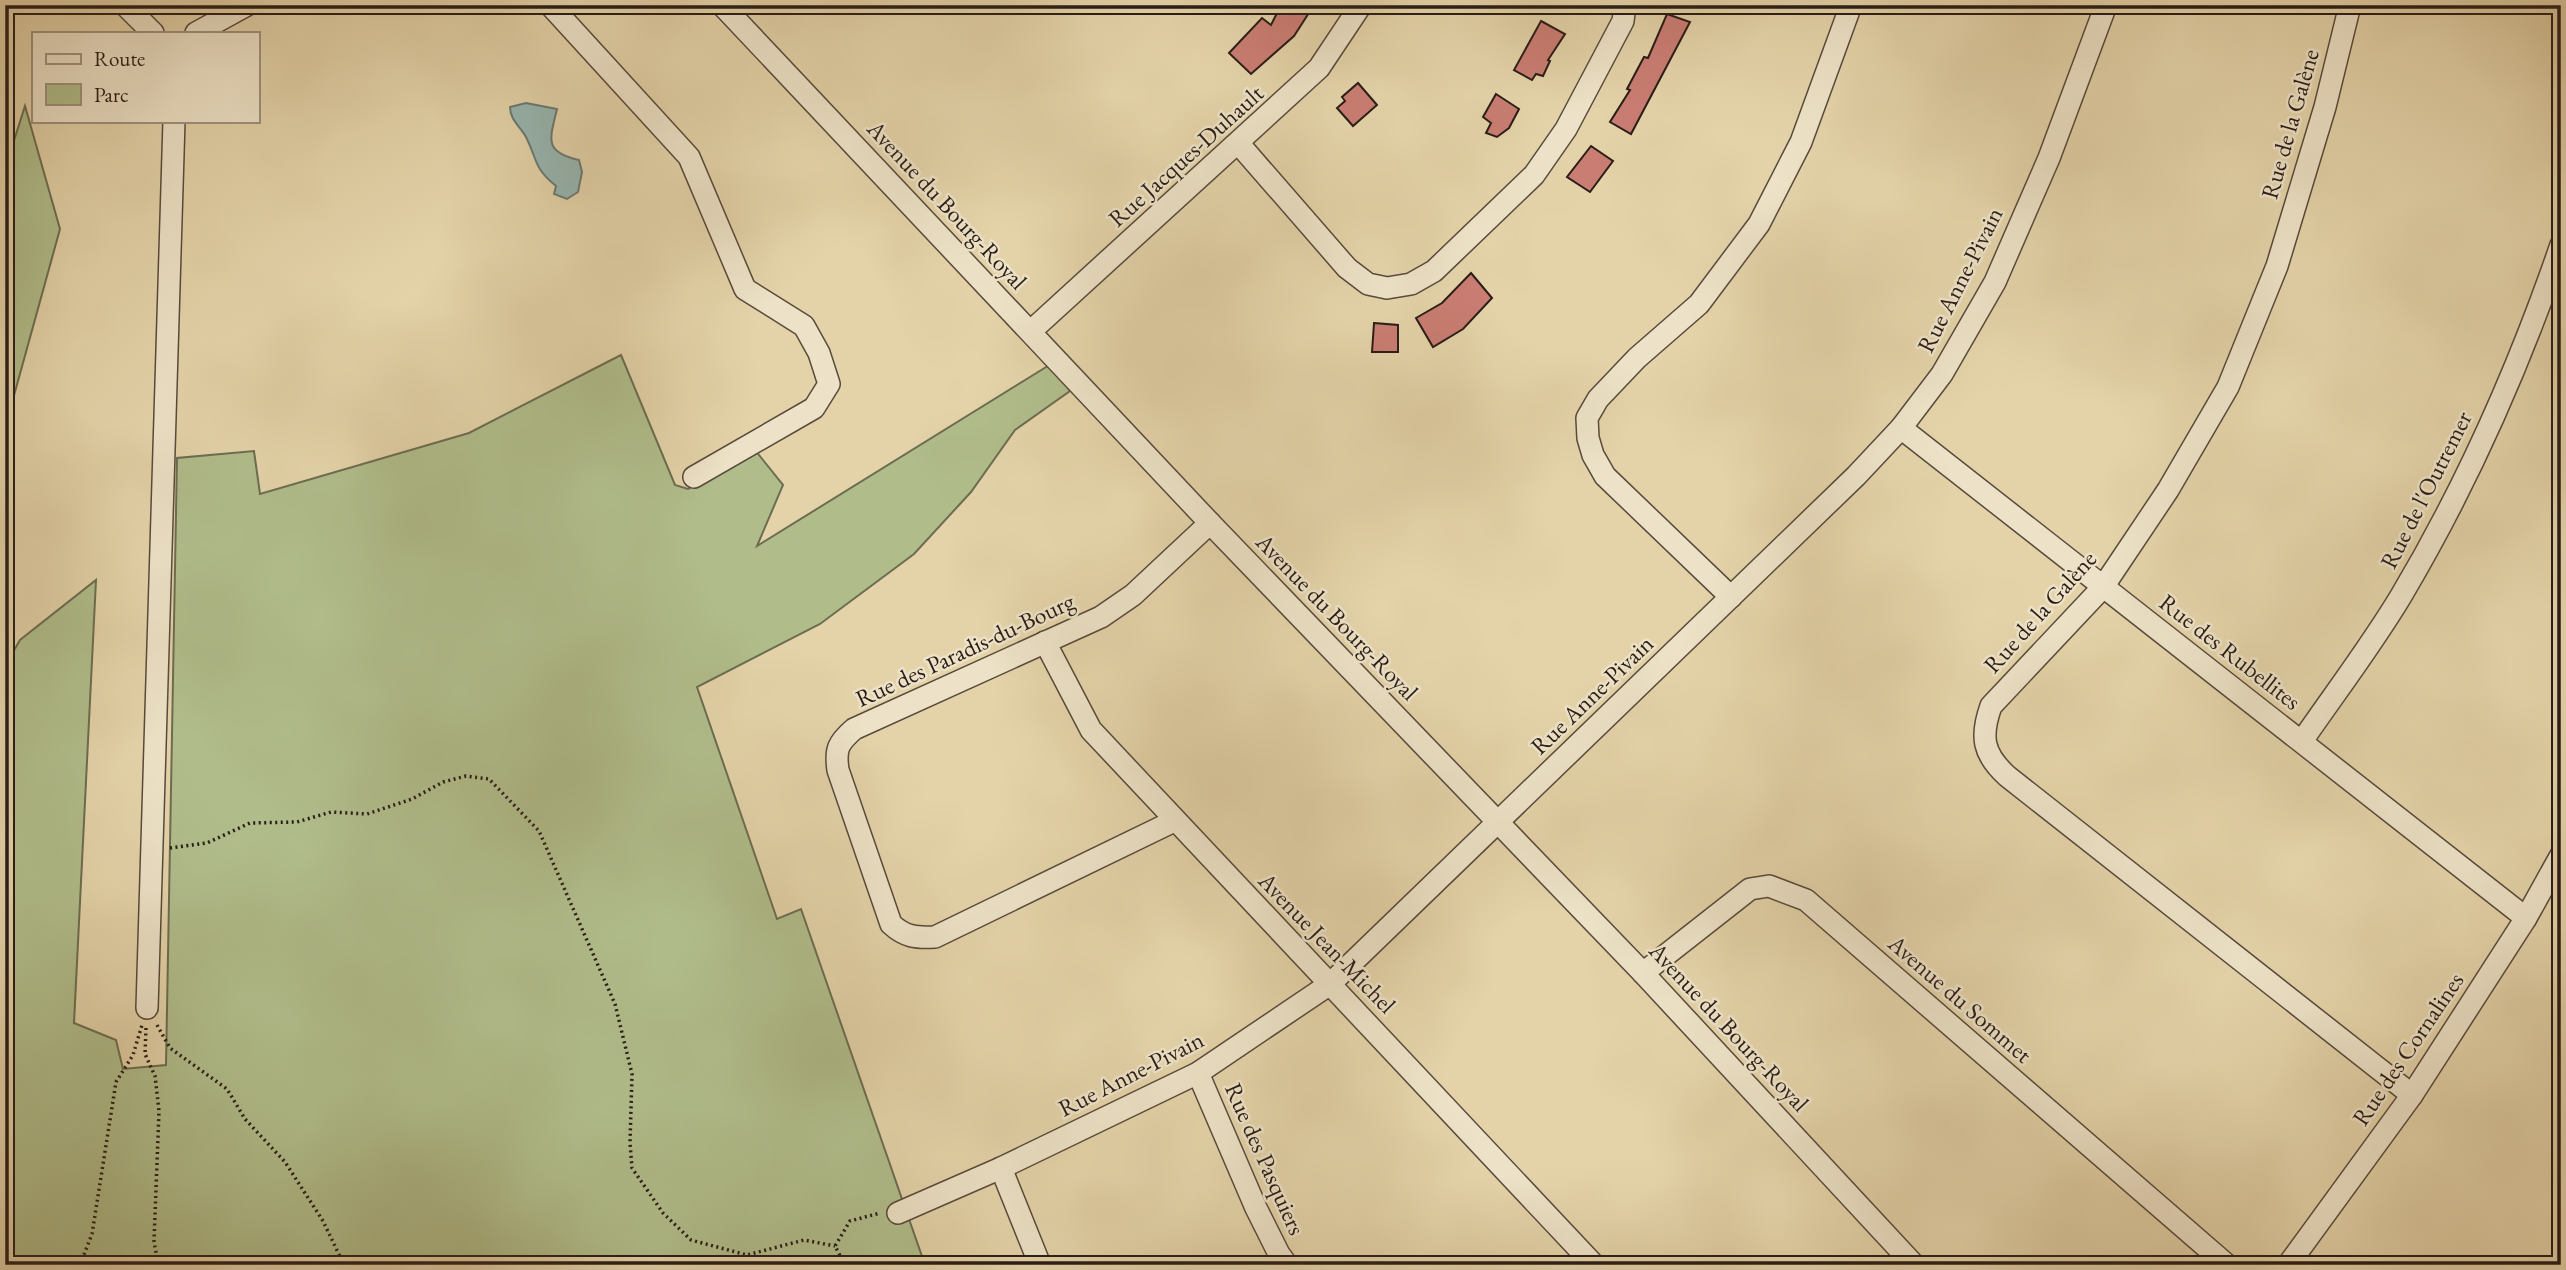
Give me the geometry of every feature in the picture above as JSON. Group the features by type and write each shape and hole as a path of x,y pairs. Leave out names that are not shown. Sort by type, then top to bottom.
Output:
{"street":[{"path":"125,5 152,32"},
{"path":"199,32 247,5"},
{"path":"550,5 688,157 745,289 804,326 819,353 829,383 814,408 694,477"},
{"name":"Avenue du Bourg-Royal","path":"722,5 1210,523 1643,973 1914,1265"},
{"name":"Rue Jacques-Duhault","path":"1031,331 1320,68 1361,5"},
{"path":"1239,144 1348,268 1368,284 1387,288 1410,284 1434,271 1534,175 1566,129 1623,22 1625,5"},
{"path":"1731,597 1605,476 1591,446 1587,418 1598,399 1637,358 1699,304 1759,224 1801,142 1851,5"},
{"name":"Rue Anne-Pivain","path":"898,1213 1001,1168 1198,1073 1330,984 1856,476 1902,428 1942,374 1995,282 2049,158 2106,5"},
{"name":"Rue de la Galène","path":"2350,5 2325,107 2277,266 2228,387 2168,489 2103,587 1991,706 1985,723 1985,745 1993,763 2412,1095"},
{"path":"147,1008 174,122"},
{"name":"Rue de l'Outremer","path":"2302,741 2400,598 2460,489 2533,326 2561,245"},
{"name":"Rue des Rubellites","path":"1902,428 2526,918"},
{"name":"Rue des Paradis-du-Bourg","path":"1174,821 935,937 915,939 901,933 891,924 838,770 835,753 843,738 854,729 1101,617 1133,595 1210,523"},
{"name":"Avenue Jean-Michel","path":"1045,642 1091,730 1594,1265"},
{"name":"Rue des Cornalines","path":"2288,1265 2412,1095 2526,918 2561,855"},
{"name":"Avenue du Sommet","path":"1643,973 1750,890 1769,886 1806,900 2227,1265"},
{"name":"Rue des Pasquiers","path":"1198,1073 1256,1208 1287,1265"},
{"path":"1001,1168 1040,1265"}],"path":[{"path":"152,850 207,843 250,823 297,822 331,812 367,814 412,799 443,782 466,776 489,779 539,831 615,1004 632,1073 632,1168 663,1213 691,1240 747,1255 804,1240 835,1246"},
{"path":"80,1265 92,1234 116,1082 133,1055 147,1008"},
{"path":"147,1008 145,1054 155,1076 159,1111 154,1241 158,1265"},
{"path":"147,1008 170,1048 227,1089 245,1119 285,1162 323,1221 344,1265"},
{"path":"835,1246 850,1221 876,1213 898,1213"},
{"path":"835,1246 845,1265"}],"green space":[{"path":"25,106 60,229 5,428 5,169"},
{"path":"621,355 675,485 688,489 755,450 783,485 757,546 1051,364 1070,391 1015,430 971,492 914,554 820,624 697,687 777,919 801,909 925,1265 5,1265 5,666 20,640 96,580 74,1023 116,1040 123,1069 166,1065 177,458 254,451 260,494 469,433"}],"water":[{"path":"526,103 557,109 551,136 554,148 567,157 579,160 582,172 578,192 567,199 554,194 556,186 540,168 526,137 512,116 510,107"}],"building":[{"path":"1281,5 1314,5 1294,36 1251,74 1229,53 1262,18 1271,25"},
{"path":"1667,14 1690,22 1631,134 1610,122 1630,90 1627,89 1644,57 1648,58"},
{"path":"1541,21 1565,34 1548,60 1550,61 1543,76 1536,74 1532,80 1514,70"},
{"path":"1358,83 1377,105 1353,126 1337,108 1345,101 1342,97"},
{"path":"1496,94 1519,109 1509,128 1497,137 1486,133 1491,123 1483,117"},
{"path":"1591,146 1613,161 1590,192 1567,177"},
{"path":"1471,273 1492,298 1463,329 1433,347 1416,318 1442,303"},
{"path":"1374,323 1398,325 1398,352 1372,352"}]}
